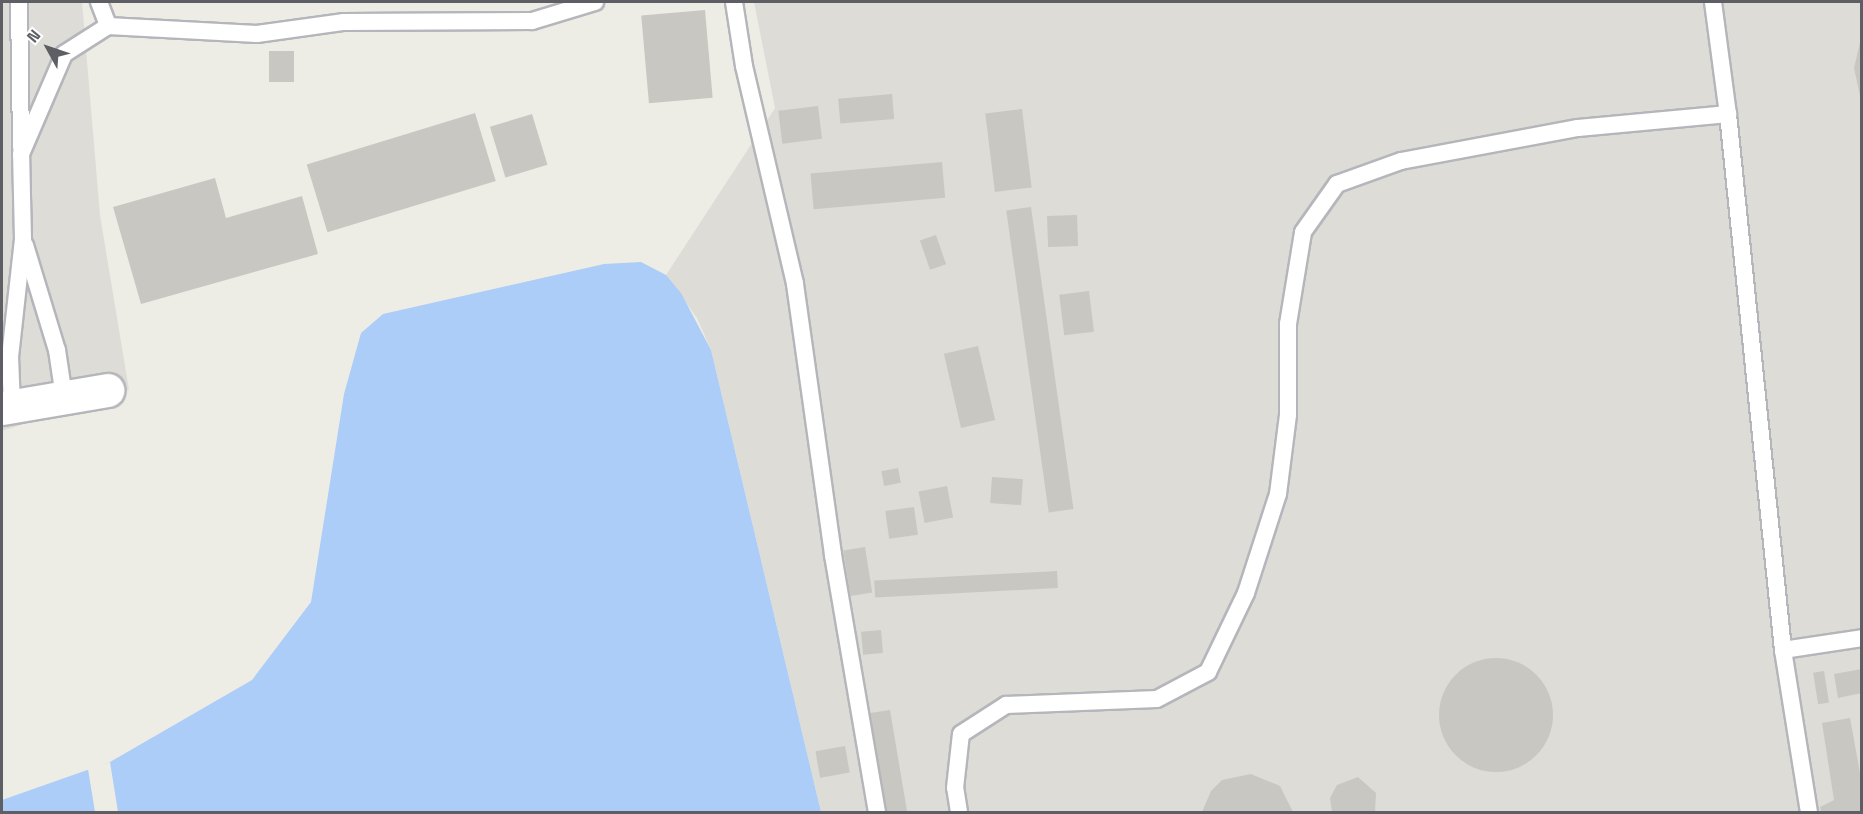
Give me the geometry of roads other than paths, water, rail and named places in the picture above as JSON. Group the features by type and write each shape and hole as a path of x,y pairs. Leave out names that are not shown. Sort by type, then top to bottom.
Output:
{"street":[{"path":"7,407 107,390"}],"lane":[{"path":"7,407 23,239 18,2"},
{"path":"99,2 108,26"},
{"path":"21,154 64,54 108,26 257,33 344,22 532,21 595,2"},
{"path":"734,2 744,66 795,284 833,555 877,813"},
{"path":"1713,2 1728,114 1783,650 1809,813"},
{"path":"959,813 955,788 961,734 1006,705 1157,699 1208,672 1246,593 1278,494 1288,415 1288,324 1303,232 1337,184 1401,161 1578,128 1728,114"},
{"path":"23,239 57,350 64,397"},
{"path":"1783,650 1862,638"}],"water":[{"path":"641,262 666,275 681,293 711,350 821,812 2,812 2,800 110,762 252,680 311,602 344,394 361,333 383,314 604,264"}]}
